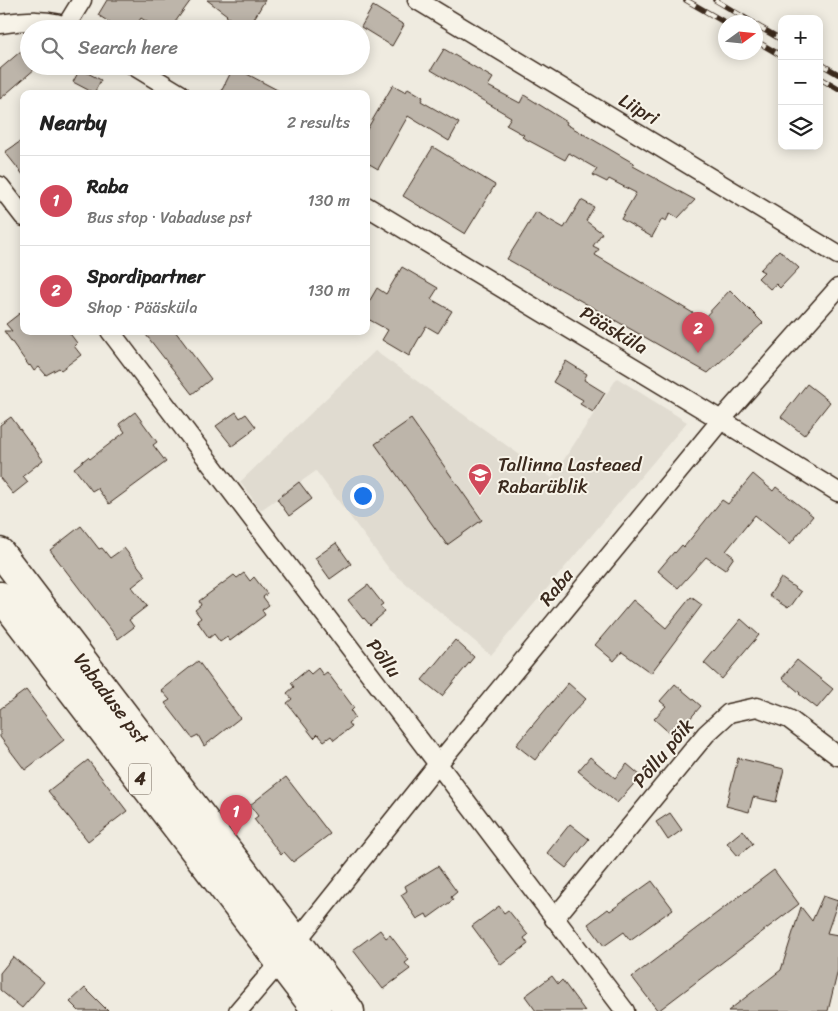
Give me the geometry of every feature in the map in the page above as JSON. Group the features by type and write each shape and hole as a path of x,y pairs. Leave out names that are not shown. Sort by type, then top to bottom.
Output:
{"highway":[{"name":"Vabaduse pst","path":"0,552 350,1011"},
{"name":"Vabaduse pst","path":"0,596 317,1011"}],"street":[{"path":"72,20 82,0"},
{"name":"Liipri","path":"417,0 838,255"},
{"path":"0,24 20,21"},
{"path":"149,75 173,90"},
{"path":"0,186 20,212"},
{"name":"Pääsküla","path":"370,208 838,492"},
{"name":"Raba","path":"238,1011 280,962 438,764 722,420 838,288"},
{"name":"Põllu","path":"113,335 625,1011"},
{"name":"Põllu põik","path":"554,919 706,734 729,713 757,707 789,719 838,756"}],"shaded area":[{"name":"Tallinna Lasteaed Rabarüblik","path":"375,351 552,478 617,378 687,422 491,655 390,570 316,471 261,510 240,482"}],"building":[{"path":"107,0 191,0 177,20 144,20 141,18 140,20 106,20 98,15"},
{"path":"207,0 265,0 253,20 233,20"},
{"path":"373,6 404,25 392,46 370,33 370,20 365,20"},
{"path":"444,49 493,78 488,86 520,103 524,95 567,122 566,124 635,164 633,166 695,200 678,218 670,213 666,221 662,219 652,237 621,219 636,193 609,179 607,182 593,175 597,169 569,153 565,160 522,137 524,135 506,125 511,117 431,70"},
{"path":"20,52 20,75 28,75 0,99 0,69"},
{"path":"77,75 91,75 101,80 96,90 88,90 73,82"},
{"path":"230,75 249,75 277,90 222,90"},
{"path":"393,85 406,92 408,88 423,97 421,101 459,123 449,141 408,116 378,169 370,164 370,124"},
{"path":"20,142 20,171 5,152"},
{"path":"433,147 495,185 465,234 403,196"},
{"path":"581,200 594,207 586,221 602,233 593,246 599,249 595,255 703,319 730,290 763,323 708,373 507,259 536,212 564,228"},
{"path":"779,250 799,268 780,288 776,284 770,289 758,278 764,272 760,270"},
{"path":"402,267 438,288 431,299 452,311 438,333 426,326 409,356 382,340 388,330 370,320 370,300 377,288 386,294"},
{"path":"20,313 20,335 71,335 77,343 74,346 81,355 61,370 59,368 46,375 39,367 34,371 4,331 12,331 6,324"},
{"path":"146,335 178,335 211,379 192,394"},
{"path":"566,361 587,374 584,380 605,393 593,412 580,404 583,400 553,382"},
{"path":"807,384 830,402 804,435 781,417"},
{"path":"135,412 157,442 153,445 166,462 109,504 97,488 92,491 74,468 88,457 90,459 125,432 119,424"},
{"path":"236,412 240,418 246,414 256,427 232,446 216,426"},
{"path":"11,417 43,460 23,476 28,482 13,494 0,478 0,425"},
{"path":"411,419 482,520 447,545 375,444"},
{"path":"753,474 773,491 776,487 813,516 790,544 755,515 726,551 734,557 725,570 706,557 678,588 658,571 674,552 682,545 684,547 722,500 728,504"},
{"path":"299,482 312,499 289,516 277,499"},
{"path":"81,526 99,549 102,548 110,558 124,548 146,576 132,587 147,606 129,620 134,627 118,639 50,550"},
{"path":"336,543 351,564 330,579 315,558"},
{"path":"244,573 250,581 254,577 267,594 263,597 269,605 262,610 265,615 230,641 227,637 220,642 214,634 209,638 197,621 201,618 195,610 201,605 199,601 234,575 237,578"},
{"path":"781,578 801,592 788,608 769,596"},
{"path":"368,585 383,604 380,606 385,612 370,625 348,600"},
{"path":"691,597 702,605 651,673 622,652 614,661 595,645 633,600 666,628"},
{"path":"741,619 759,635 722,679 704,663"},
{"path":"455,640 474,657 442,696 422,680"},
{"path":"797,660 833,689 817,708 782,678"},
{"path":"198,661 240,718 204,746 198,735 192,738 165,703 170,700 161,690"},
{"path":"318,668 323,675 327,672 354,708 351,711 355,717 348,723 351,727 334,740 331,736 324,741 318,734 314,738 287,703 292,699 287,693 294,687 291,683 307,670 311,674"},
{"path":"568,683 586,699 567,719 535,760 516,745"},
{"path":"675,684 701,706 674,737 654,719 666,706 660,701"},
{"path":"26,690 64,740 25,770 0,737 0,709"},
{"path":"590,757 615,778 627,764 641,776 617,803 578,771"},
{"path":"738,758 784,769 776,802 753,797 749,812 726,806"},
{"path":"88,760 127,811 88,841 48,791"},
{"path":"286,777 330,834 293,862 284,852 281,855 254,819 258,816 250,805"},
{"path":"670,813 682,830 668,840 656,822"},
{"path":"570,824 589,839 566,868 547,853"},
{"path":"743,830 753,844 738,856 727,843"},
{"path":"438,866 457,892 451,897 453,900 428,918 426,914 417,919 401,895 407,891 405,886"},
{"path":"774,870 799,904 658,1011 632,977"},
{"path":"652,881 673,909 630,940 624,932 604,946 588,924"},
{"path":"823,896 838,901 827,933 838,935 838,970 828,1011 728,1011 781,970 801,907 812,921"},
{"path":"499,906 504,913 508,910 528,935 524,938 528,944 501,965 472,926"},
{"path":"380,930 386,938 390,935 409,960 405,963 410,969 383,989 353,950"},
{"path":"13,957 44,982 22,1008 0,990 0,973"},
{"path":"552,976 558,984 562,980 585,1011 536,1011 525,996"},
{"path":"85,988 108,1011 79,1011 70,1002"}],"railway":[{"path":"686,0 718,18"},
{"path":"715,0 740,15"},
{"path":"763,29 778,38"},
{"path":"763,45 778,54"},
{"path":"823,65 838,74"},
{"path":"823,80 838,89"}],"place":[{"name":"Spordipartner","path":"698,353"},
{"name":"Tallinna Lasteaed Rabarüblik","path":"480,496"},
{"name":"Raba","path":"236,836"}]}
